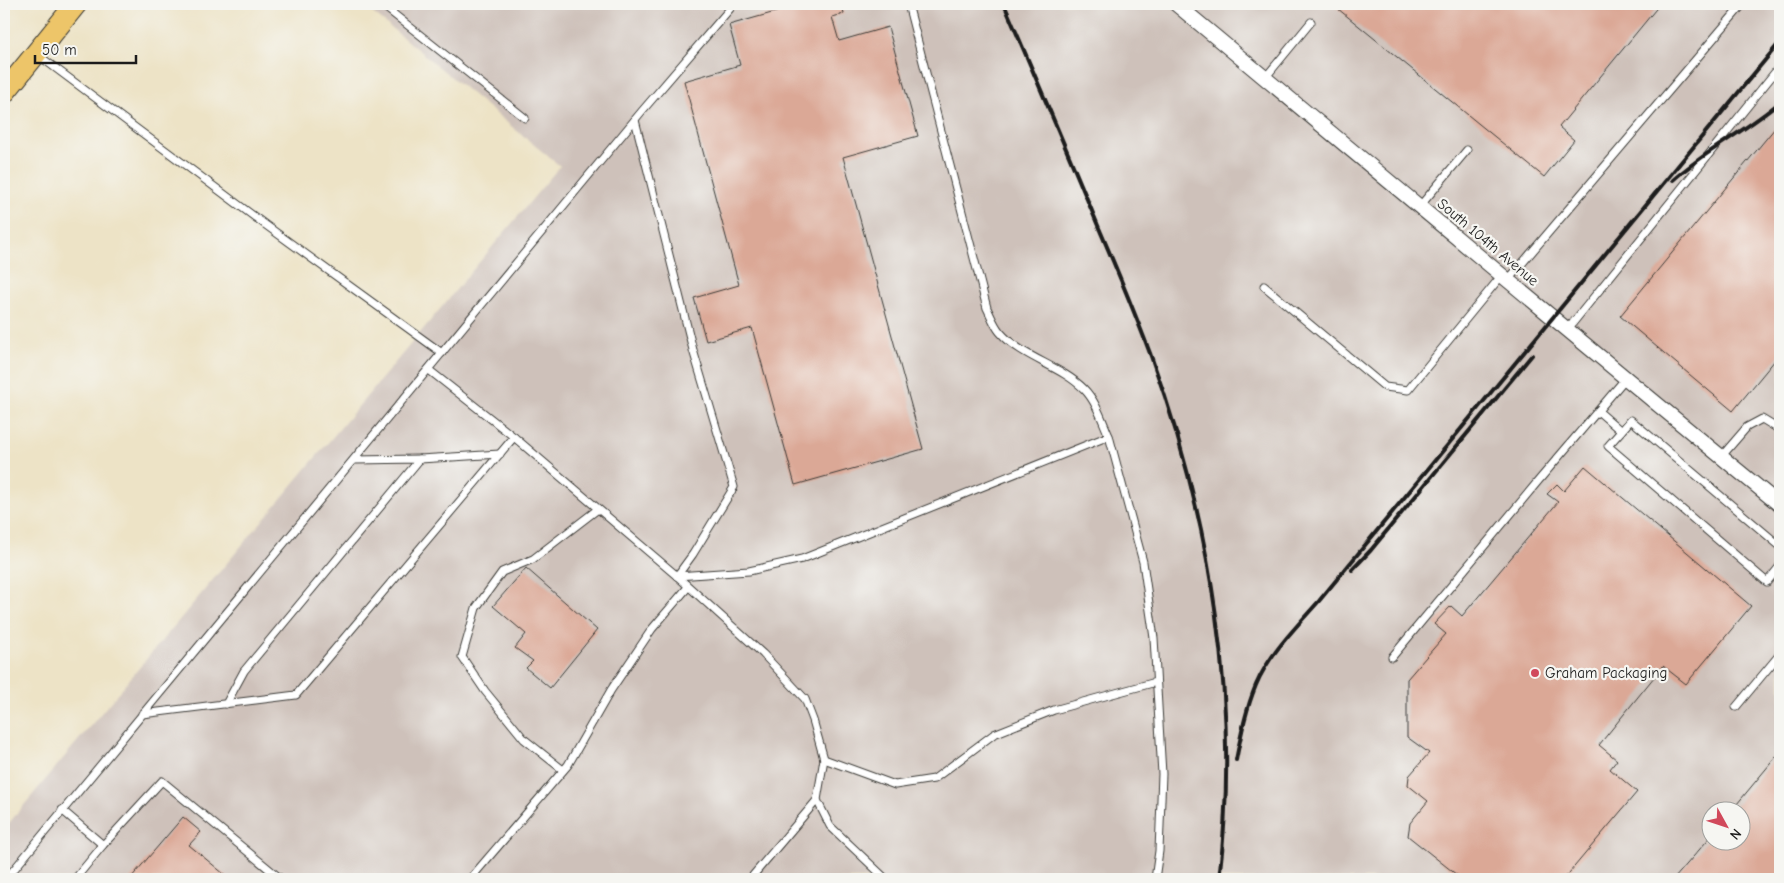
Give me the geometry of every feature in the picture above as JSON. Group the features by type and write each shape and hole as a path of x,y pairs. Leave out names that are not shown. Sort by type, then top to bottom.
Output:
{"main road":[{"path":"4,93 76,4"}],"street":[{"name":"South 104th Avenue","path":"1176,4 1568,329 1625,379 1721,457 1778,499"}],"lane":[{"path":"381,4 525,118"},
{"path":"6,879 635,120 734,4"},
{"path":"908,4 984,299 993,322 1000,332 1020,349 1067,376 1083,388 1092,399 1109,436 1143,562 1154,638 1162,774 1159,851 1155,879"},
{"path":"1264,286 1385,387 1408,390 1743,4"},
{"path":"1265,78 1311,22"},
{"path":"35,54 267,226 442,352"},
{"path":"1568,329 1780,66"},
{"path":"635,120 693,350 734,487 693,554 677,576"},
{"path":"1420,206 1467,150"},
{"path":"429,370 514,437 677,576 762,654 805,699 814,720 824,759 817,800 750,879"},
{"path":"1392,657 1625,379"},
{"path":"1598,411 1621,431"},
{"path":"1721,457 1747,427 1762,419 1780,430"},
{"path":"1780,546 1631,420 1608,446 1767,582 1780,566"},
{"path":"677,576 749,571 802,559 1109,436"},
{"path":"142,714 296,695 514,437"},
{"path":"355,460 420,459 500,454"},
{"path":"226,704 244,671 420,459"},
{"path":"563,770 524,739 485,691 462,657 476,608 502,572 533,558 598,509"},
{"path":"470,879 568,765 611,690 652,629 688,587"},
{"path":"1736,707 1780,654"},
{"path":"824,759 895,785 934,779 994,734 1054,710 1156,682"},
{"path":"75,879 162,781 281,879"},
{"path":"817,800 830,826 886,879"},
{"path":"62,810 103,846"}],"shaded area":[{"path":"362,4 1780,4 1780,879 4,879 4,829 560,166"}],"building":[{"path":"804,4 842,4 844,14 832,17 839,41 888,27 918,136 843,157 923,449 795,485 752,328 706,341 694,298 739,285 684,81 740,65 729,25"},
{"path":"1332,4 1660,4 1559,127 1574,140 1544,177"},
{"path":"1780,122 1780,354 1733,411 1620,316"},
{"name":"Graham Packaging","path":"1585,466 1751,606 1686,684 1663,666 1599,745 1617,760 1610,769 1637,792 1564,879 1462,879 1408,836 1410,823 1428,801 1408,785 1409,776 1429,753 1407,737 1407,679 1446,634 1434,624 1451,606 1462,616 1558,502 1547,494 1557,484 1564,491"},
{"path":"526,568 597,630 550,688 526,668 533,661 515,648 526,634 493,606"},
{"path":"1780,752 1780,879 1674,879 1702,847 1702,850 1752,850 1752,800 1740,800"},
{"path":"183,817 201,832 189,845 230,879 130,879"}],"railway":[{"path":"1004,4 1139,324 1172,419 1190,483 1205,548 1216,614 1223,680 1226,747 1225,813 1219,879"},
{"path":"1236,760 1252,694 1268,662 1276,651 1780,42"},
{"path":"1673,180 1699,159 1780,102"},
{"path":"1352,570 1371,550 1532,355"}],"place":[{"name":"Graham Packaging","path":"1535,673"}]}
